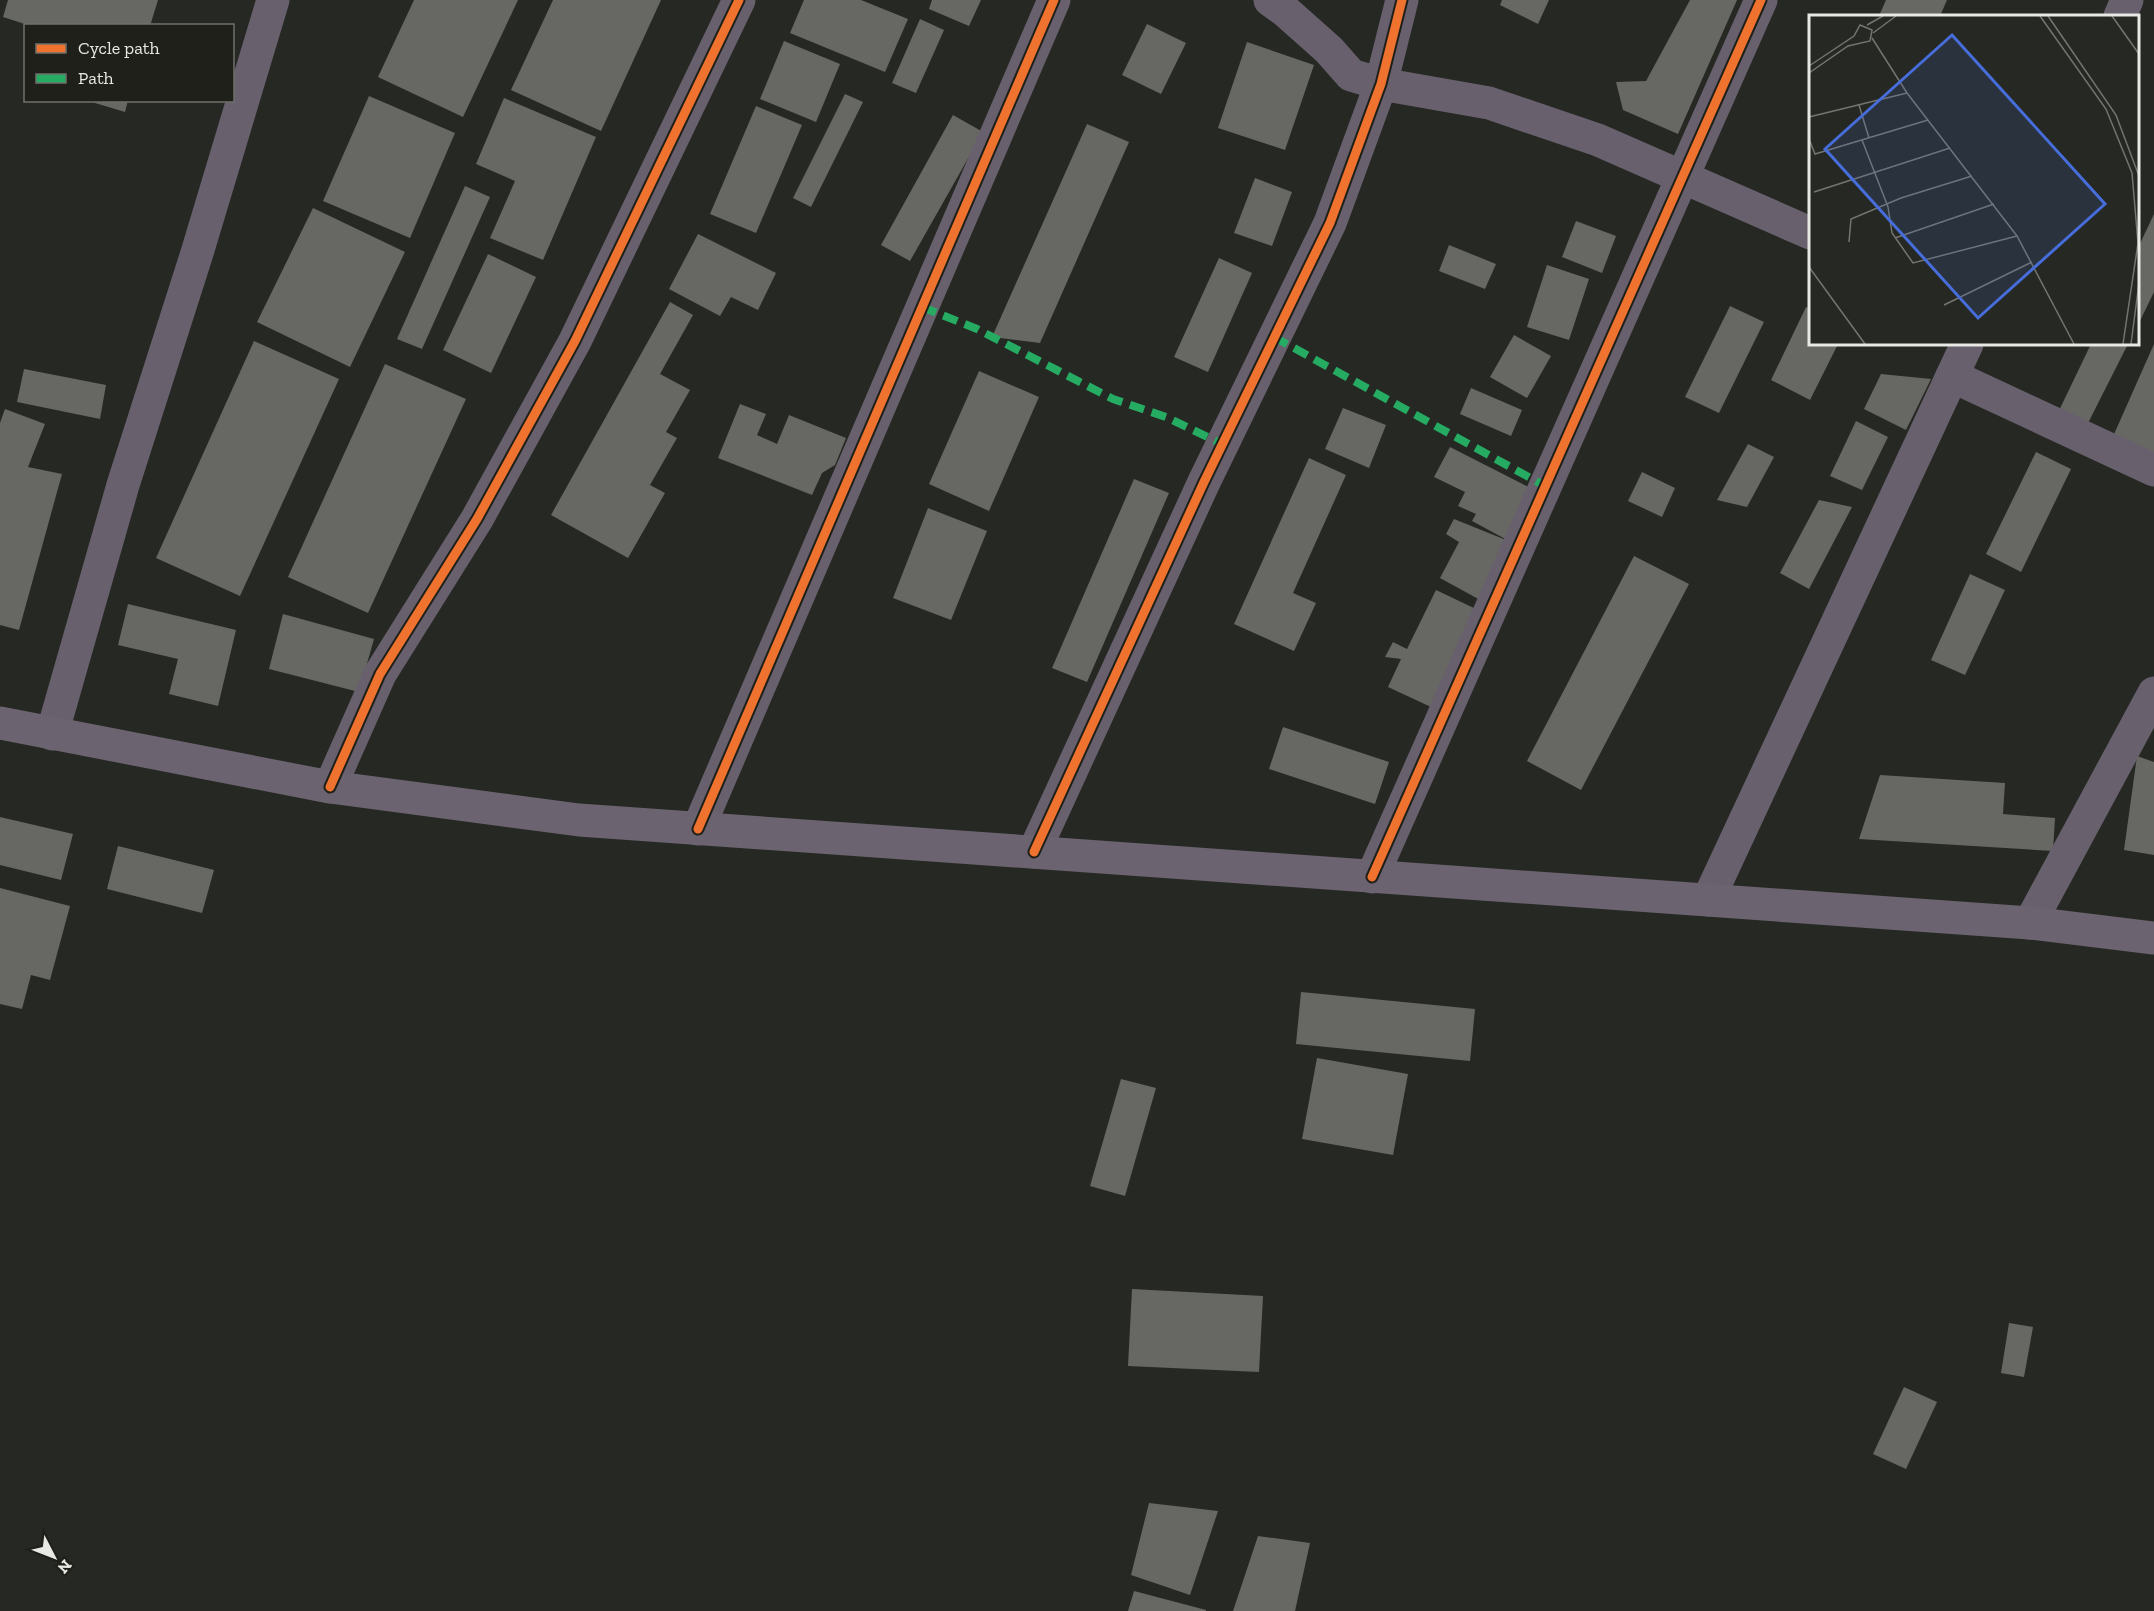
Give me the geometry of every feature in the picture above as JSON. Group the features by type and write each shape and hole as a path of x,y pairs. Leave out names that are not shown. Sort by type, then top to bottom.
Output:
{"main road":[{"path":"0,723 330,787 579,820 2030,923 2154,938"}],"street":[{"path":"52,734 123,485 197,253 273,0"},
{"path":"330,787 380,674 477,519 575,341 739,0"},
{"path":"698,829 1054,0"},
{"path":"1270,0 1329,50 1351,75 1381,84 1489,103 1598,140 1809,233"},
{"path":"1034,852 1204,482 1330,223 1381,84 1402,0"},
{"path":"1371,877 1761,0"},
{"path":"2120,15 2127,0"},
{"path":"1708,900 1967,345"},
{"path":"1952,376 2154,470"},
{"path":"2030,923 2154,693"}],"building":[{"path":"8,0 158,0 151,24 25,24 3,17"},
{"path":"414,0 518,0 463,117 378,77"},
{"path":"553,0 661,0 601,131 511,90"},
{"path":"804,0 861,0 908,19 885,72 790,33"},
{"path":"932,0 981,0 969,26 929,9"},
{"path":"1502,0 1549,0 1538,24 1500,5"},
{"path":"1690,0 1737,0 1678,134 1623,110 1616,82 1646,81"},
{"path":"1886,0 1947,0 1940,15 1879,15"},
{"path":"920,19 944,30 916,93 892,83"},
{"path":"1147,24 1186,43 1161,94 1122,75"},
{"path":"784,41 840,64 816,122 760,99"},
{"path":"1247,42 1314,65 1285,150 1218,128"},
{"path":"845,94 863,102 811,207 793,198"},
{"path":"369,96 455,133 410,238 323,201"},
{"path":"504,98 596,137 543,260 490,238 515,181 476,164"},
{"path":"92,102 128,102 125,112"},
{"path":"756,106 802,125 756,233 710,214"},
{"path":"953,115 983,132 910,261 881,245"},
{"path":"1087,124 1129,142 1040,343 992,337"},
{"path":"1255,178 1292,192 1272,246 1234,233"},
{"path":"465,186 490,197 422,349 397,339"},
{"path":"313,208 405,252 350,367 257,322"},
{"path":"2154,214 2154,292 2139,323 2139,246"},
{"path":"1576,221 1616,236 1602,273 1562,257"},
{"path":"698,234 776,273 758,310 731,297 720,316 669,289"},
{"path":"1449,245 1496,264 1485,289 1439,271"},
{"path":"488,254 536,277 491,373 443,350"},
{"path":"1219,258 1252,273 1208,372 1174,357"},
{"path":"1547,265 1589,279 1569,340 1527,327"},
{"path":"670,302 693,315 660,374 690,390 666,432 677,438 650,485 665,493 628,558 551,515"},
{"path":"1730,306 1764,322 1719,413 1685,397"},
{"path":"1806,307 1809,308 1809,345 1838,345 1810,400 1771,380"},
{"path":"1514,335 1551,356 1527,398 1490,377"},
{"path":"254,341 339,379 240,596 156,558"},
{"path":"2154,344 2154,455 2111,441"},
{"path":"2091,345 2127,345 2085,429 2053,423"},
{"path":"385,364 466,399 368,613 288,577"},
{"path":"24,369 106,385 100,419 17,402"},
{"path":"979,371 1039,397 989,511 929,484"},
{"path":"1881,374 1931,379 1906,430 1864,409"},
{"path":"1471,388 1522,410 1511,436 1460,414"},
{"path":"740,404 766,414 757,435 777,444 789,415 846,438 835,465 822,473 812,495 718,458"},
{"path":"1343,408 1386,425 1369,468 1325,449"},
{"path":"5,409 45,424 28,467 62,474 19,630 0,625 0,423"},
{"path":"1856,421 1888,437 1862,490 1830,476"},
{"path":"1748,444 1774,457 1747,507 1717,500"},
{"path":"1450,447 1542,494 1511,542 1472,521 1476,514 1458,506 1465,492 1434,477"},
{"path":"2036,452 2071,469 2021,572 1986,554"},
{"path":"1309,458 1346,475 1293,593 1316,603 1294,651 1234,624"},
{"path":"1642,472 1675,488 1662,517 1628,501"},
{"path":"1134,479 1169,493 1087,682 1052,668"},
{"path":"1819,500 1852,507 1809,589 1780,573"},
{"path":"928,508 987,531 951,620 893,598"},
{"path":"1454,519 1511,542 1482,601 1440,578 1459,542 1446,534"},
{"path":"1634,556 1689,584 1581,790 1527,761"},
{"path":"1970,574 2005,590 1965,675 1931,660"},
{"path":"1436,590 1478,610 1431,707 1388,687 1401,659 1385,657 1393,642 1407,649"},
{"path":"128,604 236,630 218,706 169,694 178,659 118,645"},
{"path":"283,614 374,639 359,692 269,669"},
{"path":"1283,727 1389,762 1375,804 1269,769"},
{"path":"2137,756 2154,762 2154,855 2124,850"},
{"path":"1880,775 2005,783 2003,814 2055,818 2053,851 1859,839"},
{"path":"0,817 73,834 61,880 0,865"},
{"path":"118,846 214,870 202,913 107,889"},
{"path":"0,888 70,906 50,980 31,975 22,1009 0,1004"},
{"path":"1301,992 1475,1009 1470,1061 1296,1044"},
{"path":"1317,1058 1408,1074 1393,1155 1302,1139"},
{"path":"1121,1079 1156,1088 1125,1196 1090,1186"},
{"path":"1132,1289 1263,1296 1259,1372 1128,1366"},
{"path":"2009,1323 2033,1327 2024,1377 2001,1373"},
{"path":"1904,1387 1937,1402 1906,1469 1873,1454"},
{"path":"1149,1503 1218,1511 1190,1595 1131,1575"},
{"path":"1258,1536 1310,1543 1295,1611 1233,1611"},
{"path":"1134,1591 1206,1610 1206,1611 1128,1611"}],"marked path":[{"path":"922,307 977,329 1113,399 1166,417 1222,444"},
{"path":"1274,337 1545,486"}],"cycle path":[{"path":"330,787 380,674 477,519 575,341 739,0"},
{"path":"698,829 1054,0"},
{"path":"1034,852 1204,482 1330,223 1381,84 1402,0"},
{"path":"1372,877 1761,0"}]}
